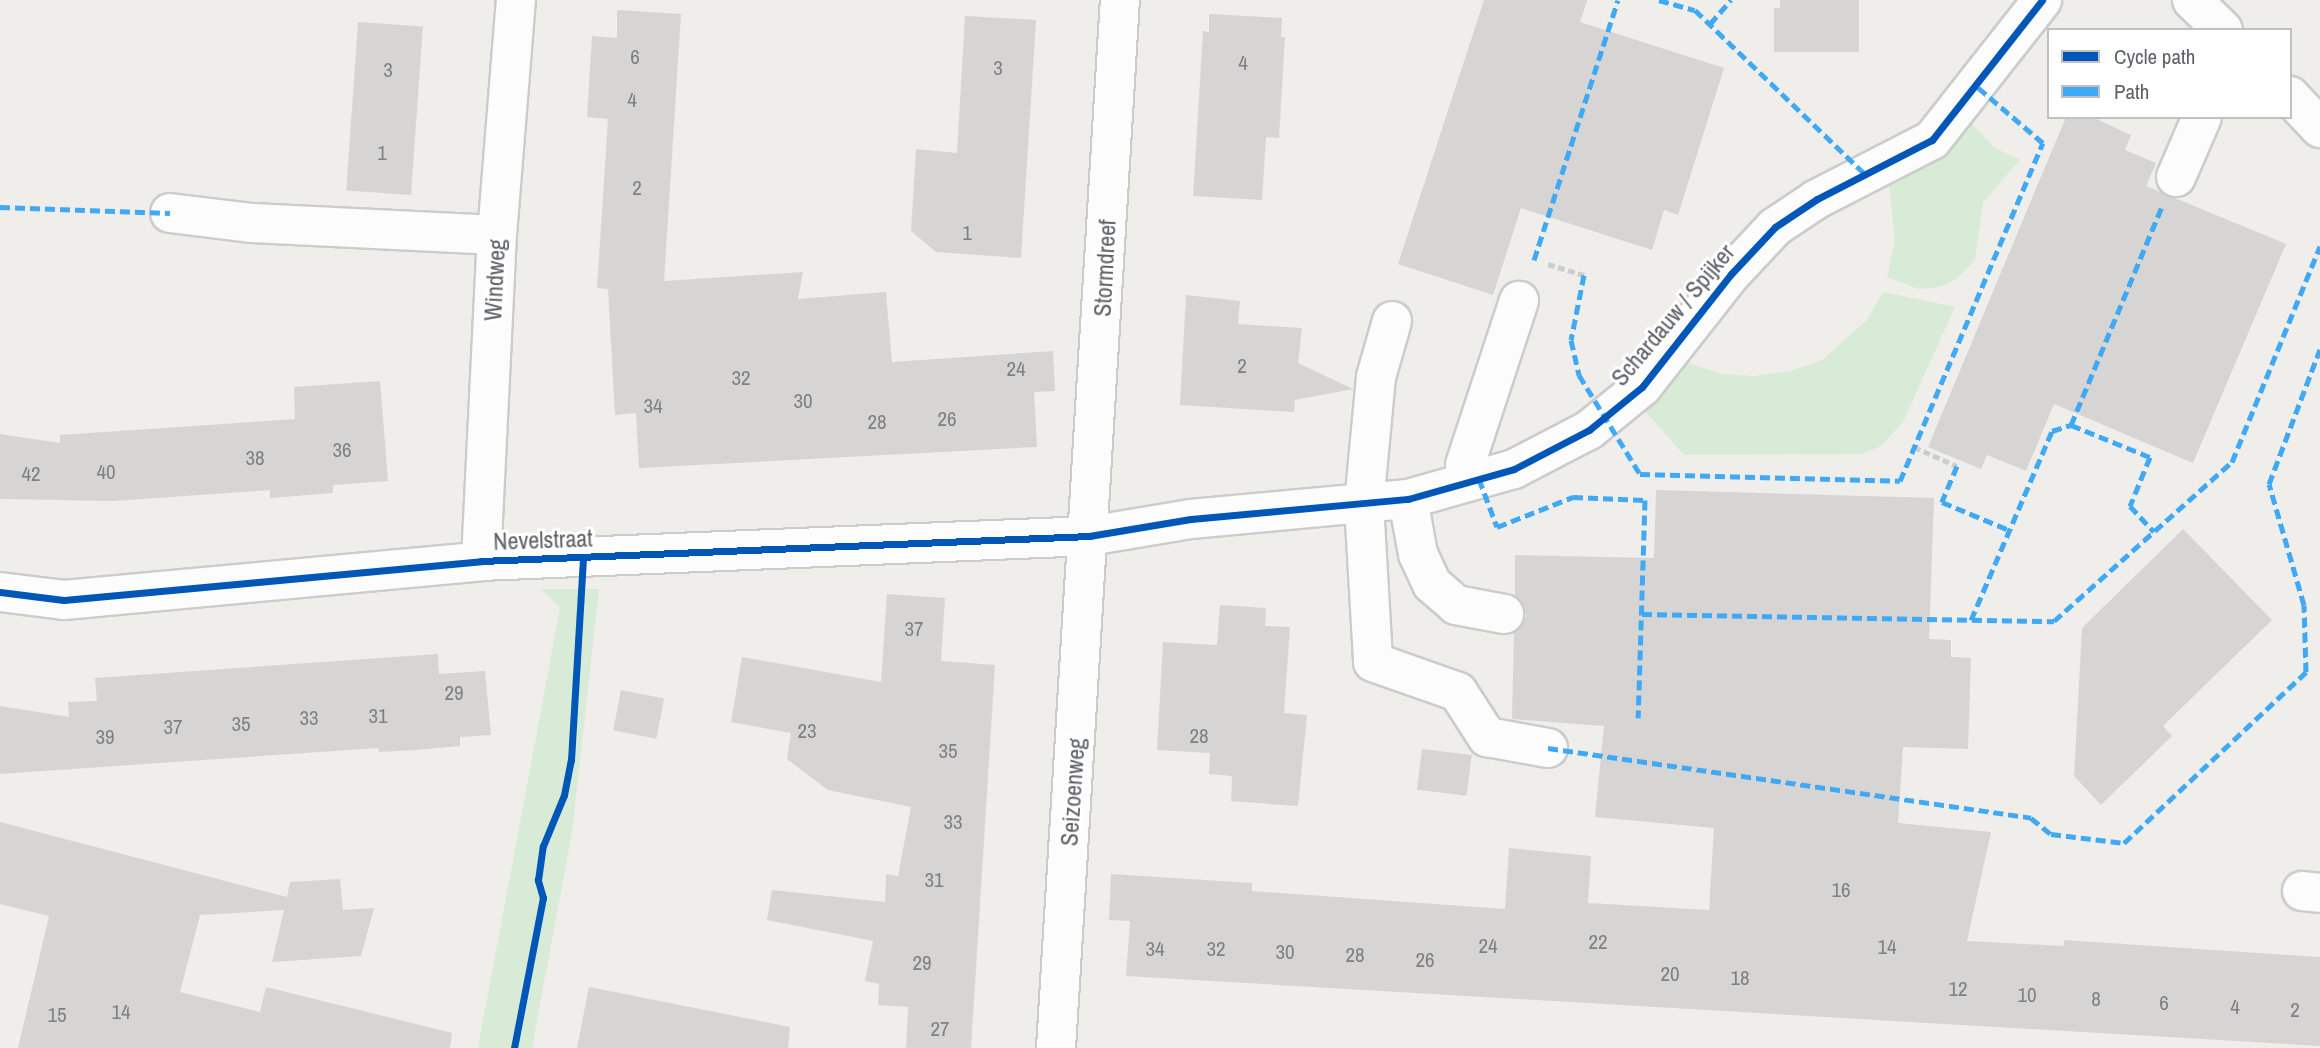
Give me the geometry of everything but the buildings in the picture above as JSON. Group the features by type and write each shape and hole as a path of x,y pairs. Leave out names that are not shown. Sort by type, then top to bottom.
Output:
{"street":[{"name":"Windweg","path":"481,561 497,235 516,0"},
{"name":"Stormdreef","path":"1089,536 1120,0"},
{"name":"Schardauw / Spijker","path":"1089,536 1191,519 1408,499 1514,469 1589,430 1642,387 1731,274 1775,227 1817,199 1932,140 2042,0"},
{"path":"2292,98 2320,128"},
{"path":"2176,177 2201,119"},
{"path":"170,213 252,223 497,235"},
{"path":"1469,481 1465,465 1519,301"},
{"path":"1392,321 1376,377 1364,505 1373,662 1458,692 1487,737 1548,748"},
{"path":"1408,499 1418,554 1432,584 1456,605 1504,614"},
{"name":"Nevelstraat","path":"0,592 64,600 481,561 1089,536"},
{"name":"Seizoenweg","path":"1056,1048 1089,536"}],"path":[{"path":"1534,260 1584,275"},
{"path":"1914,447 1957,466"}],"green space":[{"path":"1972,124 1995,148 2020,160 1983,202 1975,260 1955,280 1939,287 1918,289 1887,277 1895,241 1889,185 1923,167"},
{"path":"1883,292 1955,307 1903,422 1881,446 1861,454 1684,455 1644,410 1688,363 1722,374 1754,376 1791,371 1822,360 1867,320"},
{"path":"541,589 599,589 572,832 532,1048 478,1048 560,608"}],"marked path":[{"path":"1534,260 1618,0"},
{"path":"1659,0 1695,10 1867,176"},
{"path":"1710,24 1731,0"},
{"path":"1584,275 1571,340 1579,375 1640,474 1900,481 2043,143 1975,85"},
{"path":"2071,425 2162,206"},
{"path":"0,207 170,213"},
{"path":"1642,614 2054,621 2232,462 2320,246"},
{"path":"1548,748 2031,818 2051,834 2124,843 2306,672 2304,605 2269,484 2320,349"},
{"path":"1971,620 2052,431 2071,425 2150,457 2130,506 2154,532"},
{"path":"1957,466 1942,502 2009,530"},
{"path":"1479,479 1497,527 1573,497 1645,500 1638,718"}],"cycle path":[{"path":"0,592 64,600 481,561 1089,536 1191,519 1408,499 1514,469 1589,430 1642,387 1731,274 1775,227 1817,199 1932,140 2042,0"},
{"path":"514,1048 543,898 538,880 543,846 564,795 571,760 583,558"}]}
